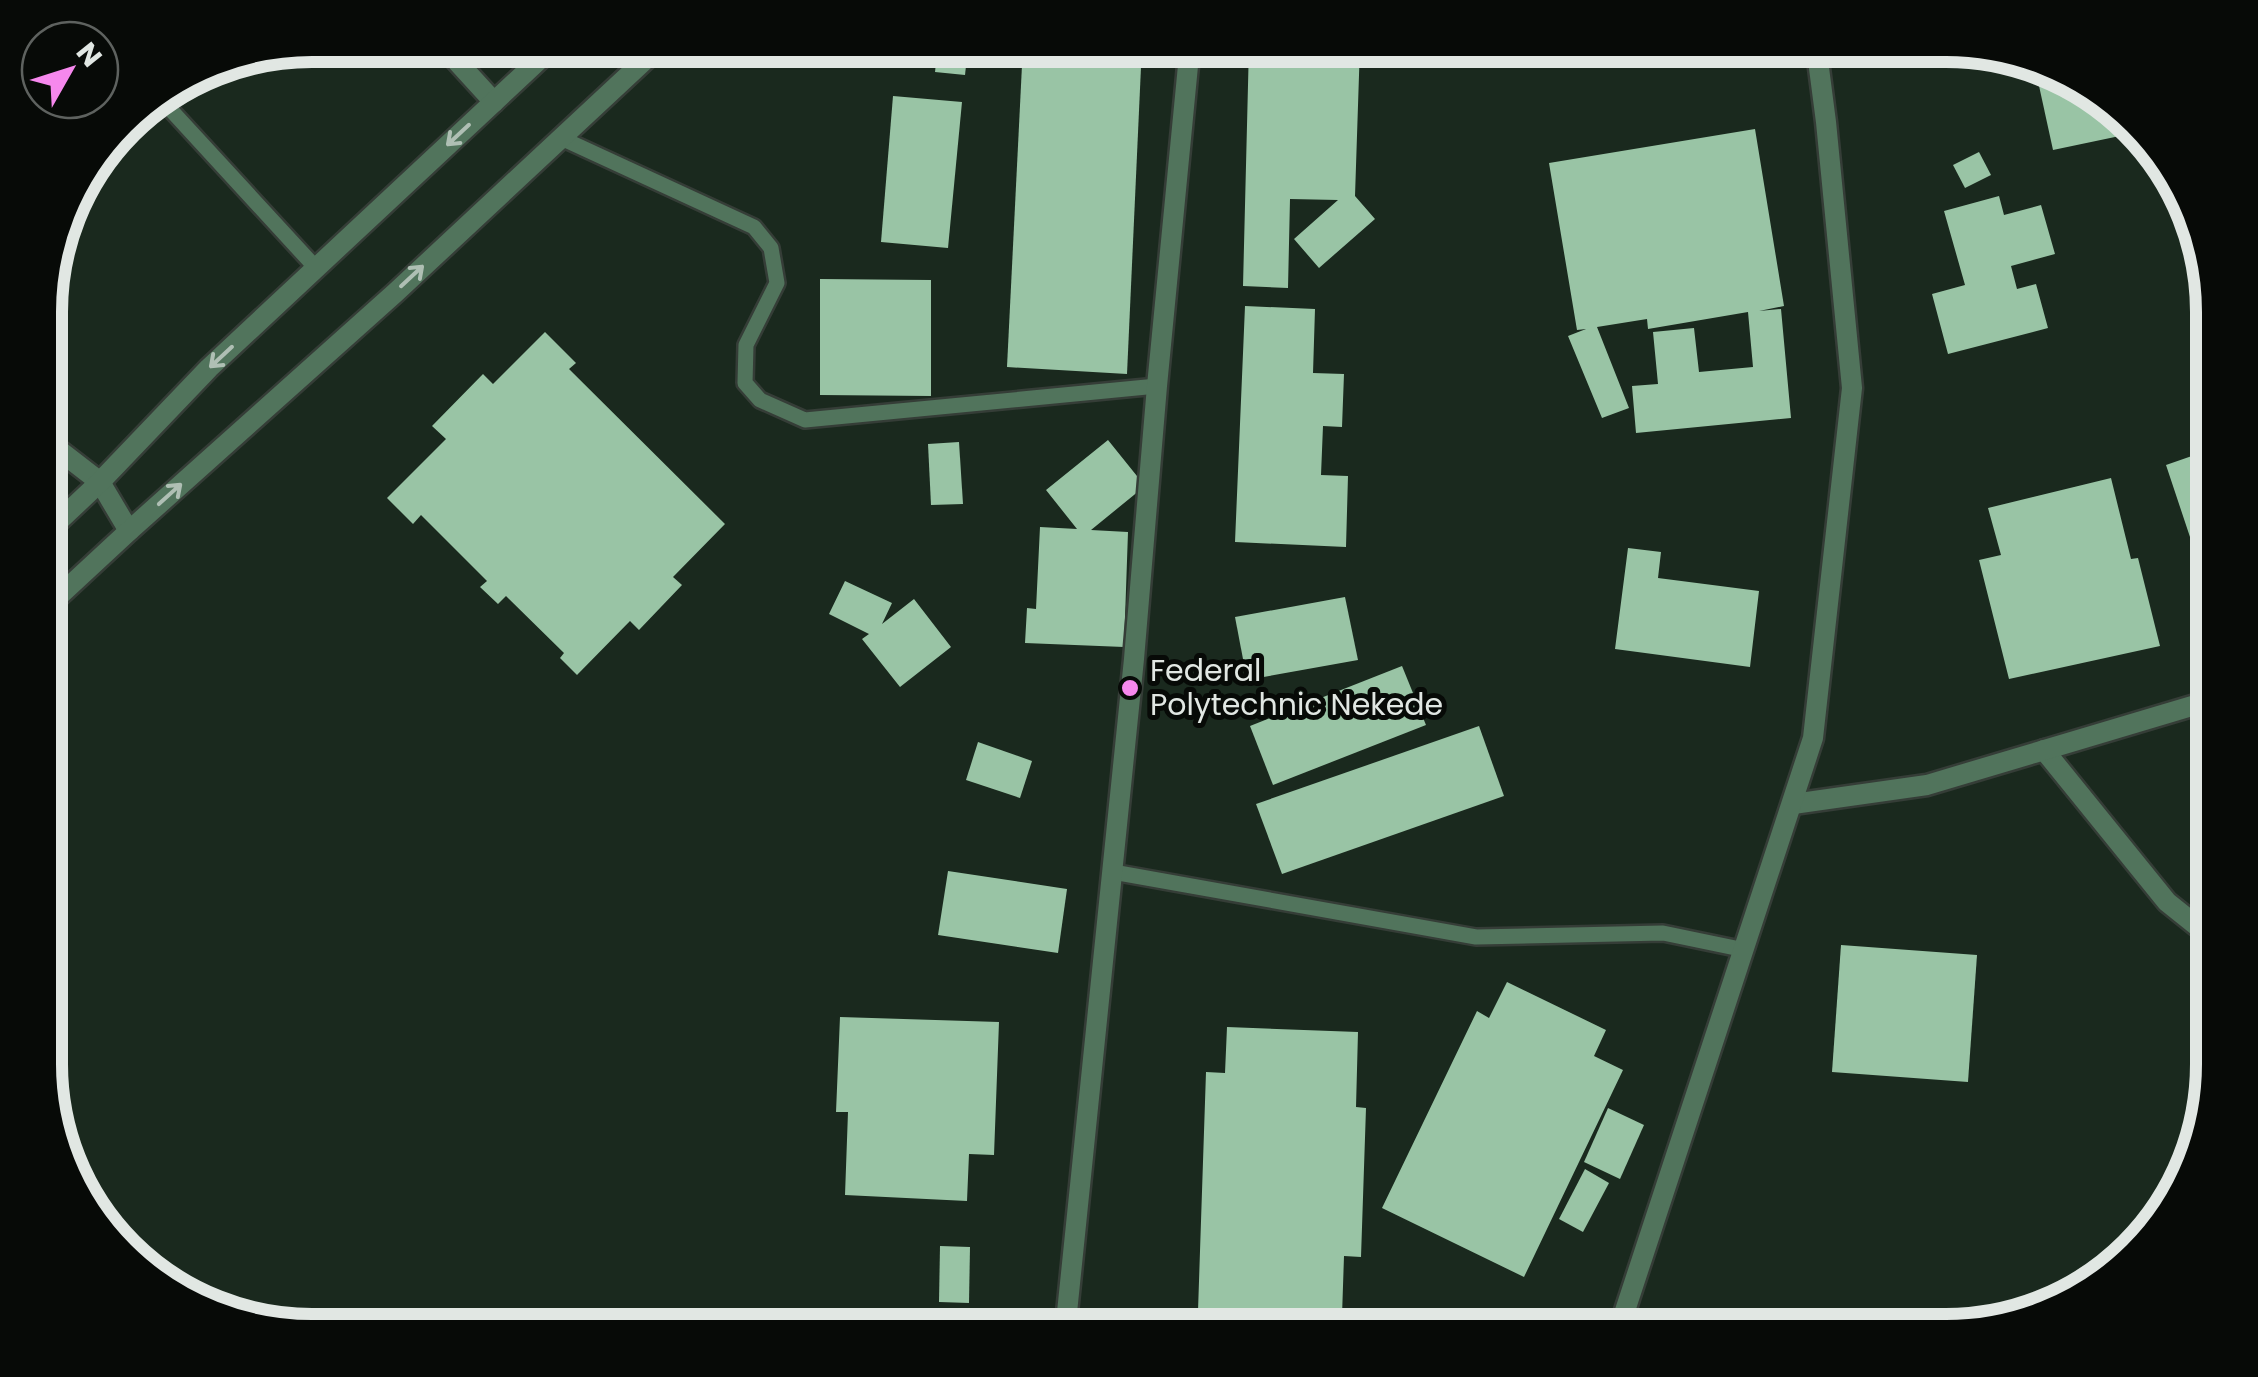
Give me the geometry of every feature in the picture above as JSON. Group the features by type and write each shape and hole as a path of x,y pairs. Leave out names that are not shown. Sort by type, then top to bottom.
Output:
{"street":[{"path":"458,62 494,102"},
{"path":"62,518 209,368 537,62"},
{"path":"62,593 643,62"},
{"path":"1067,1314 1134,659 1188,62"},
{"path":"1624,1314 1814,738 1852,388 1818,62"},
{"path":"62,453 100,482 128,531"},
{"path":"1793,804 1926,784 2195,705"},
{"path":"2044,750 2167,902 2195,924"}],"lane":[{"path":"170,109 316,268"},
{"path":"561,138 754,227 772,248 777,283 746,345 745,384 760,400 805,420 1157,386"},
{"path":"1113,872 1476,937 1663,933 1744,950"}],"shaded area":[{"name":"Federal Polytechnic Nekede","path":"1945,62 2010,71 2070,96 2122,136 2162,188 2187,248 2195,297 2195,1080 2187,1129 2162,1189 2122,1241 2070,1281 2010,1306 1961,1314 313,1314 248,1306 188,1281 148,1252 105,1203 82,1160 65,1097 62,313 76,232 88,202 114,160 148,125 188,96 232,76 280,65"}],"building":[{"path":"936,62 966,62 965,75 935,72"},
{"path":"1022,62 1141,62 1127,374 1007,367"},
{"path":"1249,62 1359,62 1355,196 1375,219 1319,268 1294,239 1338,200 1290,199 1288,288 1243,286"},
{"path":"2038,81 2098,114 2122,136 2053,150"},
{"path":"893,96 962,102 948,248 881,242"},
{"path":"1755,129 1784,306 1759,311 1781,309 1791,418 1636,433 1632,386 1658,384 1653,332 1694,328 1699,372 1753,367 1748,312 1648,329 1647,319 1597,327 1629,408 1602,418 1568,336 1586,329 1577,330 1549,163"},
{"path":"1979,152 1991,175 1965,188 1953,165"},
{"path":"1999,196 2004,215 2041,205 2055,254 2011,266 2017,289 2036,284 2048,328 1948,354 1932,294 1965,285 1944,211"},
{"path":"820,279 931,280 931,396 820,395"},
{"path":"1245,306 1315,309 1313,373 1344,374 1342,427 1323,426 1321,475 1348,476 1346,547 1235,542"},
{"path":"545,332 576,363 569,369 725,524 673,577 682,585 639,630 630,621 577,675 560,658 564,653 506,596 498,604 480,587 487,581 421,515 413,524 387,498 446,439 432,426 483,374 493,384"},
{"path":"1108,440 1145,486 1091,530 1128,532 1124,647 1025,643 1027,608 1036,609 1040,527 1077,529 1046,490"},
{"path":"959,442 963,504 931,505 928,444"},
{"path":"2195,455 2195,552 2166,465"},
{"path":"2111,478 2131,559 2138,558 2160,646 2009,679 1979,560 2001,555 1988,508"},
{"path":"1628,548 1661,552 1658,578 1759,591 1750,667 1615,649"},
{"path":"845,581 892,603 882,624 914,599 951,647 900,687 862,639 869,634 829,614"},
{"path":"1345,597 1358,660 1247,680 1235,617"},
{"path":"1402,666 1426,725 1273,785 1250,726"},
{"path":"1479,726 1504,796 1282,874 1256,804"},
{"path":"978,742 1032,761 1020,798 966,780"},
{"path":"948,871 1067,889 1058,953 938,935"},
{"path":"1841,945 1977,955 1968,1082 1832,1072"},
{"path":"1507,982 1606,1030 1594,1056 1623,1070 1524,1277 1382,1208 1477,1011 1489,1018"},
{"path":"840,1017 999,1022 994,1155 969,1154 967,1201 845,1195 848,1112 836,1112"},
{"path":"1227,1027 1358,1032 1356,1107 1366,1108 1361,1257 1344,1256 1342,1314 1198,1311 1206,1072 1225,1073"},
{"path":"1608,1108 1644,1125 1620,1179 1584,1162"},
{"path":"1585,1169 1609,1183 1583,1232 1559,1219"},
{"path":"940,1246 970,1247 969,1303 939,1302"}],"place":[{"name":"Federal Polytechnic Nekede","path":"1130,688"}]}
